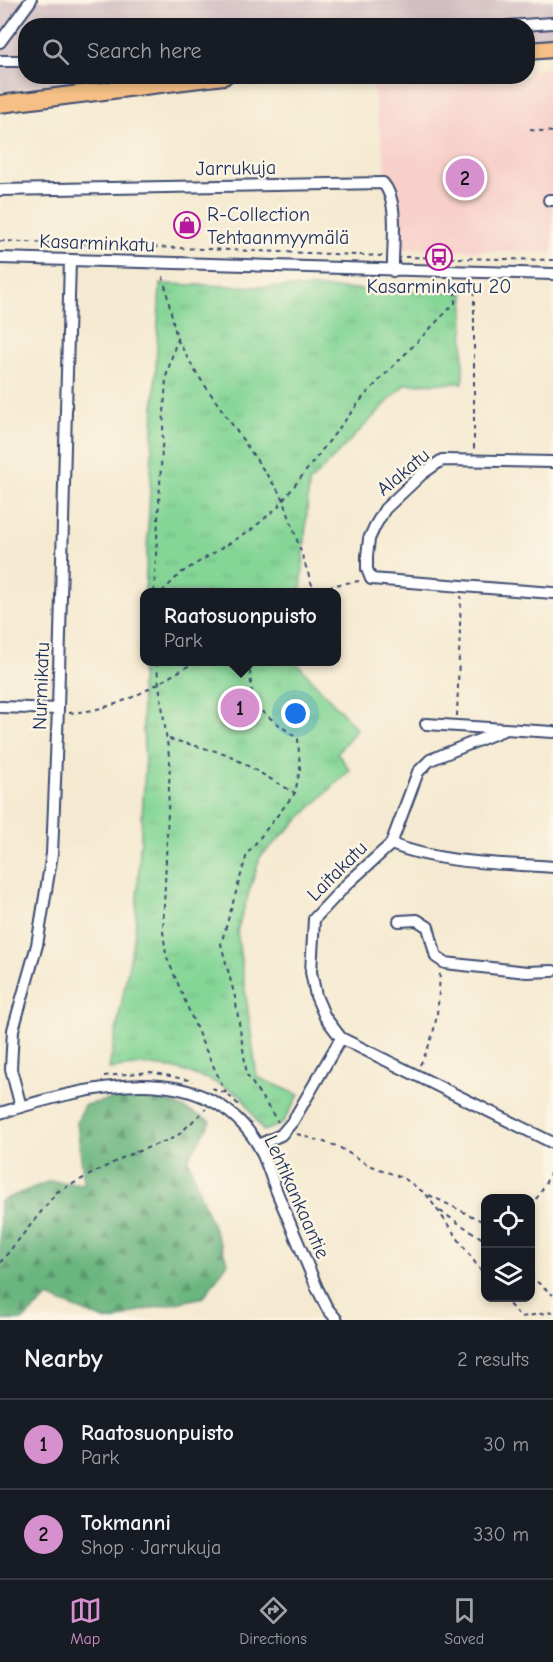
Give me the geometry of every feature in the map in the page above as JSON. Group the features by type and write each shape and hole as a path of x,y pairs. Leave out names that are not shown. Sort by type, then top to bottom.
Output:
{"highway":[{"path":"535,50 553,49"},
{"path":"0,104 160,84"}],"street":[{"path":"0,42 31,0"},
{"path":"535,24 553,23"},
{"path":"0,61 18,61"},
{"name":"Jarrukuja","path":"0,190 383,183 389,190 393,204 393,271"},
{"name":"Kasarminkatu","path":"0,258 553,274"},
{"name":"Nurmikatu","path":"21,1107 11,1069 13,1030 37,945 52,854 70,260"},
{"name":"Alakatu","path":"371,579 367,569 369,539 386,509 422,474 442,460 553,462"},
{"path":"371,579 553,593"},
{"path":"0,707 58,710"},
{"path":"426,724 553,732"},
{"name":"Laitakatu","path":"506,729 429,760 418,772 391,844 347,884 314,920 311,972 316,996 325,1017 341,1038 553,1143"},
{"path":"391,844 412,852 454,861 553,867"},
{"path":"399,921 417,920 428,927 436,957 445,963 527,972 553,971"},
{"path":"258,1145 281,1135 293,1121 341,1038"},
{"name":"Lehtikankaantie","path":"0,1113 113,1086 147,1084 178,1088 208,1100 234,1116 258,1145 317,1288 327,1308 337,1320"}],"path":[{"path":"530,130 553,132"},
{"path":"0,242 553,260"},
{"path":"162,271 177,339 195,371 284,498 312,588"},
{"path":"166,588 181,573 251,530 278,507 364,396 455,303 455,281"},
{"path":"474,282 474,460"},
{"path":"153,588 166,377 177,339"},
{"path":"331,588 371,579"},
{"path":"456,725 461,587"},
{"path":"157,666 170,763 163,931 166,955 226,1093 240,1107"},
{"path":"58,710 67,713 117,705 152,688 188,666"},
{"path":"249,666 253,705 298,739 300,769 295,793 248,854 220,944 235,997 246,1075 285,1131 337,1146 367,1164 405,1179 426,1194 481,1221"},
{"path":"168,739 227,754 295,793"},
{"path":"415,1075 429,1048 437,1024 441,960"},
{"path":"102,1077 112,1074 151,1072 194,1082"},
{"path":"205,1085 226,1093"},
{"path":"0,1263 57,1192 126,1156 176,1137 207,1108 203,1106"},
{"path":"535,1201 553,1168"},
{"path":"426,1194 481,1271"},
{"path":"438,1209 481,1238"},
{"path":"535,1279 553,1295"},
{"path":"507,1302 521,1317 553,1312"}],"shaded area":[{"path":"0,0 553,0 553,39 535,40 535,18 18,18 18,84 66,84 0,92"},
{"path":"553,68 553,253 398,248 372,84 535,84 535,69"}],"green space":[{"path":"160,284 464,292 463,383 405,384 309,483 301,588 145,588"},
{"path":"142,666 300,666 357,729 337,753 350,770 260,857 237,931 257,1077 299,1095 282,1124 263,1131 241,1095 208,1079 173,1068 141,1065 109,1069 135,932 145,768"},
{"path":"134,1095 172,1103 211,1121 188,1159 228,1263 204,1297 139,1311 116,1320 105,1320 48,1297 23,1320 0,1320 0,1201 50,1181 84,1184 77,1122 84,1105"}],"place":[{"name":"Tokmanni","path":"465,178"},
{"name":"R-Collection Tehtaanmyymälä","path":"187,225"},
{"name":"Kasarminkatu 20","path":"439,257"},
{"name":"Raatosuonpuisto","path":"240,708"}]}
